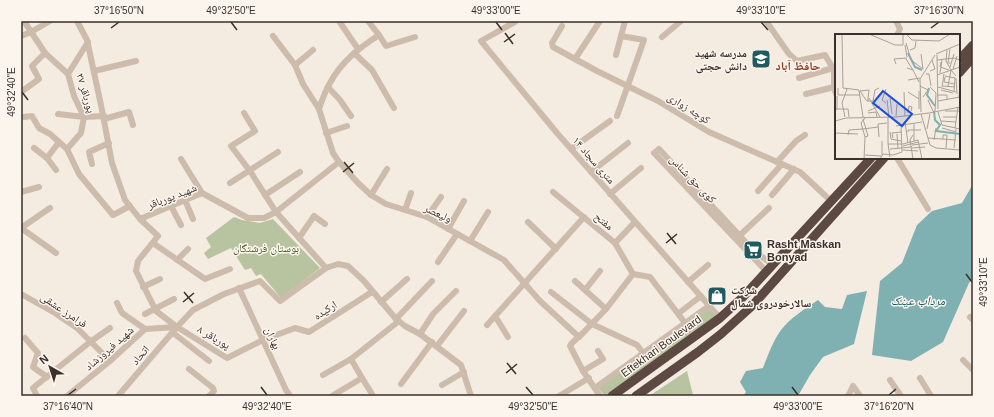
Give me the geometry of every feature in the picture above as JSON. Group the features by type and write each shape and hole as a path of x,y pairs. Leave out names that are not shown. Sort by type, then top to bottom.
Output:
{"highway":[{"path":"960,59 973,45"},
{"path":"960,72 973,57"},
{"name":"Eftekhari Boulevard","path":"612,396 720,318 743,297 870,159"},
{"path":"636,396 698,352 721,334 752,306 883,159"},
{"path":"667,356 663,363 664,368 670,369 688,356 698,352"},
{"path":"628,385 653,373 655,374 655,380 644,390"}],"street":[{"path":"24,21 45,53 68,74"},
{"path":"21,36 50,21"},
{"name":"شهید پورباقر","path":"77,21 88,42 114,170 125,200 140,219 202,193 248,218 264,218 276,212"},
{"path":"339,21 356,51 376,75 394,108"},
{"path":"368,21 388,46 415,37"},
{"path":"575,59 600,21"},
{"path":"616,55 625,21"},
{"path":"662,37 681,21"},
{"path":"766,21 789,54 797,61 825,55 834,69 835,90"},
{"path":"896,21 900,29 899,34"},
{"name":"۱۴ متری سجاد","path":"515,22 481,41 571,149 720,318"},
{"name":"کوچه زواری","path":"562,26 552,46 597,71 658,101 709,132 800,172 831,201"},
{"path":"319,109 328,87 344,63 356,51 379,34"},
{"name":"ولیعصر","path":"273,36 295,65 303,84 319,109 333,152 339,162 371,196 386,204 427,217 504,260 540,301 579,337"},
{"path":"617,116 644,40 621,36"},
{"name":"پورباقر ۲۷","path":"67,149 81,133 84,117 74,96 68,74 88,42"},
{"path":"295,65 313,50"},
{"path":"21,92 39,79 32,66 45,53"},
{"path":"94,71 136,61"},
{"path":"799,78 834,69"},
{"path":"328,87 340,100 351,116"},
{"path":"806,94 834,87"},
{"path":"58,114 84,117 104,117 130,112 133,125"},
{"path":"244,113 255,131 231,146 250,171 276,212 326,268 338,264 348,266 364,281 397,320 420,334 461,365 471,396"},
{"path":"24,117 32,116 39,128 50,134 67,149 79,174 113,215 130,206"},
{"path":"571,149 610,121"},
{"path":"326,132 347,126"},
{"path":"758,191 796,141 805,135"},
{"path":"47,158 59,142"},
{"path":"92,164 88,152 109,143"},
{"path":"591,172 628,143"},
{"path":"34,148 47,158 56,170"},
{"name":"کوی حق شناس","path":"738,237 659,149 654,153 738,237 753,250 770,268"},
{"path":"230,183 278,152"},
{"path":"181,159 202,193"},
{"path":"898,159 928,209"},
{"path":"276,212 339,162"},
{"path":"371,196 387,168"},
{"path":"610,194 641,168"},
{"path":"772,195 794,169"},
{"path":"265,195 300,172"},
{"path":"21,192 39,186"},
{"name":"مفتح","path":"553,192 615,243 633,274"},
{"path":"406,210 411,193"},
{"path":"427,217 442,197"},
{"path":"185,200 193,219"},
{"path":"448,229 464,202"},
{"path":"171,206 181,225"},
{"path":"50,208 21,228 56,253"},
{"path":"738,237 769,208"},
{"path":"470,241 488,212"},
{"path":"299,238 314,216 325,224"},
{"path":"486,325 584,217"},
{"path":"140,219 158,236 138,261 136,271 156,311 177,327"},
{"path":"528,222 556,249"},
{"path":"615,243 635,222"},
{"path":"438,262 457,234"},
{"path":"153,243 205,279 230,269"},
{"path":"177,260 188,249"},
{"path":"688,282 708,265"},
{"name":"اتحاد","path":"118,396 172,332 193,310 224,294 260,280 280,301 326,268"},
{"path":"585,290 600,271"},
{"path":"600,396 583,371 570,346 606,309 633,274 650,277 696,336"},
{"path":"143,286 160,279"},
{"path":"381,302 407,279"},
{"path":"324,375 351,359 397,320 432,281"},
{"path":"575,281 606,309"},
{"name":"بهاران","path":"239,288 290,396"},
{"path":"420,334 433,314 456,291"},
{"name":"ارکیده","path":"263,340 295,328 309,332 372,292"},
{"path":"551,292 592,324 636,345 653,366"},
{"name":"فرامرز عشقی","path":"21,294 77,328 110,361"},
{"path":"678,313 701,296"},
{"path":"145,314 174,299"},
{"path":"117,303 122,313 145,329 177,327"},
{"path":"595,388 709,306"},
{"path":"402,384 434,344 464,311"},
{"path":"495,316 508,337"},
{"name":"پورباقر ۸","path":"177,327 227,358 263,340"},
{"path":"37,396 33,389 90,342 110,328"},
{"name":"شهید فیروزشاد","path":"67,396 110,361 145,329"},
{"path":"172,332 209,361"},
{"path":"24,338 38,353 33,367 48,377"},
{"path":"583,371 603,359 598,351"},
{"path":"351,359 372,394"},
{"path":"963,360 973,370"},
{"path":"189,369 214,389 209,395"},
{"path":"442,385 464,372"},
{"path":"332,396 362,378"},
{"path":"559,396 589,378"},
{"path":"920,378 932,396"},
{"path":"890,380 901,396"},
{"path":"848,396 853,386 860,396"}],"green space":[{"name":"بوستان فرشتگان","path":"234,217 260,223 273,219 320,268 281,298 261,274 256,276 251,268 245,270 231,248 208,259 204,253 211,247 206,238"},
{"path":"708,306 718,317 605,396 598,388"},
{"path":"687,371 693,395 649,396"}],"water":[{"name":"مرداب عینک","path":"973,184 973,277 943,342 911,361 872,355 880,281 902,263 917,225 932,211 962,203"},
{"path":"867,291 854,344 823,357 810,375 798,396 743,396 746,392 740,382 746,371 763,368 778,334 793,318 818,300 825,307 842,309 847,295"}],"place":[{"name":"مدرسه شهید دانش حجتی","path":"761,59"},
{"name":"Rasht Maskan Bonyad","path":"753,250"},
{"name":"شرکت سالارخودروی شمال","path":"717,296"}],"district":[{"name":"حافظ آباد","path":"798,66"}]}
